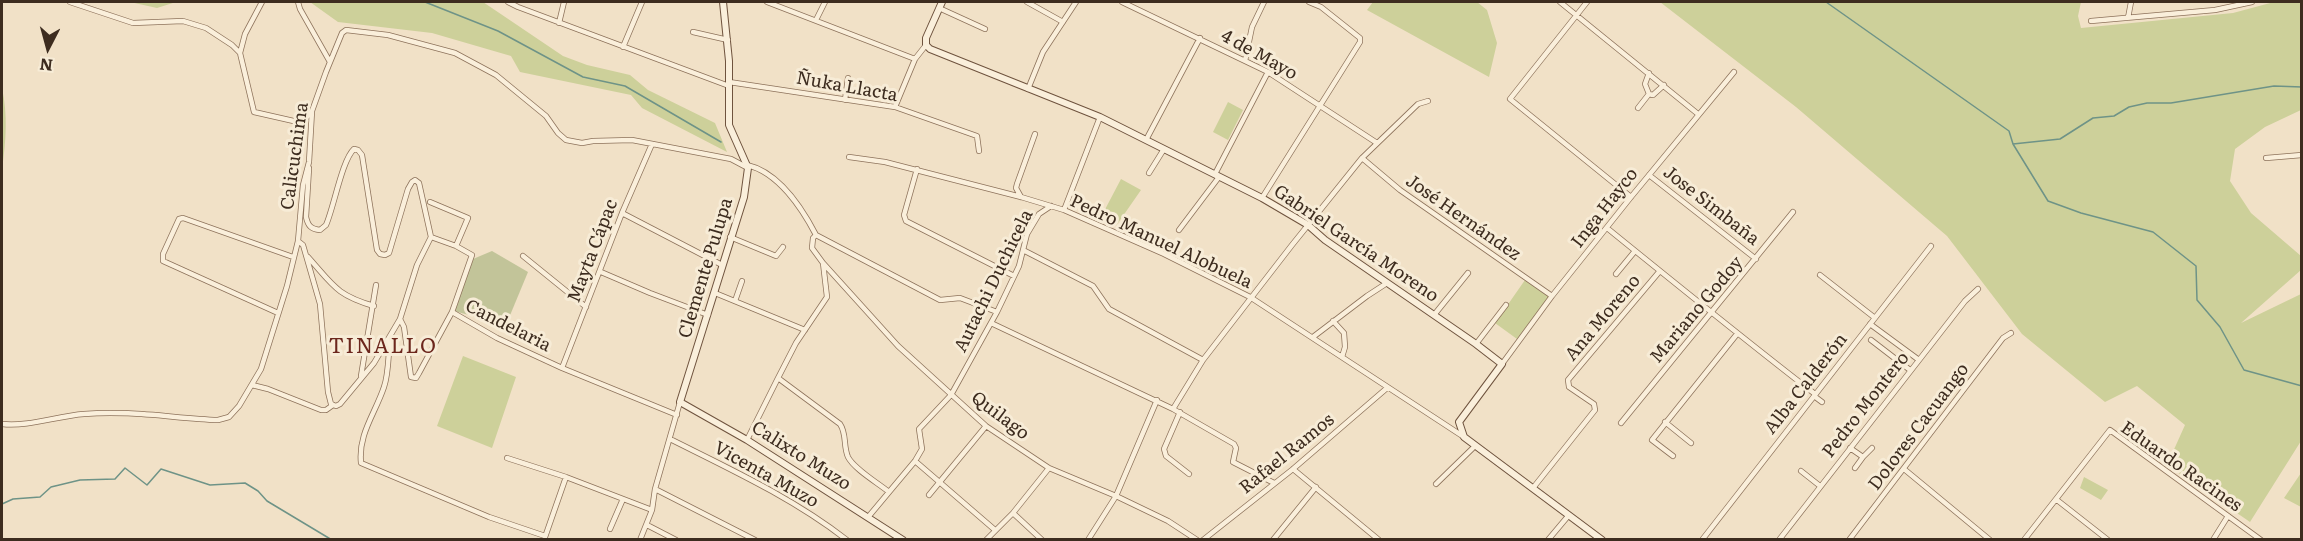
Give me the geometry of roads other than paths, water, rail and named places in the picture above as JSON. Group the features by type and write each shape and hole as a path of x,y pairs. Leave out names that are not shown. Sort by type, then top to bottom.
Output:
{"street":[{"path":"70,2 133,23 171,21 198,24 232,45 240,53"},
{"path":"262,2 245,34 240,53 254,112 298,122 303,121 312,111"},
{"path":"298,2 330,62"},
{"name":"Ñuka Llacta","path":"510,2 623,47 729,84 895,107 977,136 979,151"},
{"path":"559,22 564,2"},
{"path":"623,47 642,2"},
{"path":"723,2 728,40 729,126 748,166"},
{"path":"769,2 915,59"},
{"path":"816,20 825,2"},
{"path":"1027,2 1063,22"},
{"path":"1028,89 1043,52 1076,2"},
{"name":"4 de Mayo","path":"1123,2 1268,72 1377,142"},
{"path":"1245,61 1252,27 1264,2"},
{"path":"1262,198 1360,42 1360,38 1339,21 1321,7 1309,2"},
{"path":"1560,2 1698,114"},
{"path":"1587,2 1510,99 1631,197"},
{"path":"2128,18 2131,2"},
{"path":"2091,21 2215,10 2252,2"},
{"path":"895,107 915,59 926,45 926,38 941,5 985,29"},
{"name":"Calicuchima","path":"2,424 96,413 218,420 229,417 261,369 287,286 298,241 303,185 309,162 312,111 342,33 346,30 388,35 455,52 496,75 546,116 566,140 582,143 632,140 731,159 760,168 787,190 816,235"},
{"path":"693,32 728,40"},
{"path":"1146,140 1200,38"},
{"name":"Gabriel García Moreno","path":"926,45 934,51 1100,117 1262,198 1308,225 1325,240 1502,364"},
{"path":"1179,230 1217,175 1268,72"},
{"name":"Inga Hayco","path":"1502,364 1552,296 1648,175 1734,72"},
{"path":"1649,73 1645,84 1649,94"},
{"path":"845,100 848,78"},
{"path":"1638,108 1649,94 1653,95 1664,85"},
{"path":"1173,409 1203,360 1250,297 1362,158 1418,104 1428,101"},
{"name":"Autachi Duchicela","path":"1064,210 1100,117"},
{"path":"1021,197 1016,188 1035,134"},
{"name":"Mayta Cápac","path":"562,368 622,213 652,144"},
{"path":"252,385 321,410 326,411 333,405 339,404 374,363 390,339 400,319 417,265 430,237 419,183 415,180 408,189 389,253 380,254 377,250 362,155 354,149 345,166 326,225 320,230 312,228 306,218 309,162"},
{"path":"1149,173 1164,149"},
{"path":"2266,158 2301,155"},
{"name":"Pedro Manuel Alobuela","path":"849,157 885,162 1064,210 1164,254 1250,297 1464,437"},
{"name":"José Hernández","path":"1362,158 1400,190 1552,296"},
{"name":"Clemente Pulupa","path":"640,540 652,510 655,489 680,402 744,197 748,166"},
{"path":"917,170 904,215 906,221 1014,276"},
{"name":"Jose Simbaña","path":"1648,175 1756,259"},
{"path":"430,202 468,218 456,246"},
{"name":"Autachi Duchicela","path":"915,461 923,448 918,434 920,429 951,395 997,312 1014,276 1028,234 1039,214 1051,206"},
{"name":"Mariano Godoy","path":"1621,423 1714,312 1793,212"},
{"path":"622,213 722,265"},
{"path":"278,313 163,261 163,254 179,219 188,218 293,257"},
{"path":"1607,228 1659,272 1714,312 1737,334 1822,402"},
{"path":"747,440 778,378 827,297 824,263 812,248 813,238 816,235 940,300 960,298 997,312"},
{"path":"430,237 456,246 472,255 452,312"},
{"path":"730,237 776,256 783,247"},
{"path":"298,241 303,245 320,304 326,376 330,401 333,405"},
{"name":"Alba Calderón","path":"1702,540 1931,246"},
{"path":"1023,250 1094,286 1109,309 1203,360"},
{"path":"1616,274 1635,251"},
{"path":"306,255 338,292 348,298 374,306"},
{"path":"523,256 586,307"},
{"name":"Quilago","path":"824,263 898,346 986,426 1049,468 1168,521 1197,540"},
{"path":"601,272 708,315"},
{"name":"Ana Moreno","path":"1533,488 1595,410 1594,404 1569,387 1568,380 1659,272"},
{"path":"1434,315 1468,273"},
{"path":"1820,275 1875,318"},
{"path":"735,301 742,281"},
{"path":"1313,337 1387,283"},
{"path":"361,379 376,285"},
{"name":"Pedro Montero","path":"1779,540 1910,370 1965,301 1978,289"},
{"path":"715,293 805,330"},
{"path":"1476,344 1506,305"},
{"name":"Candelaria","path":"400,319 404,327 410,371 414,378 419,373 452,312 497,338 562,368 677,415"},
{"path":"1333,321 1344,333 1345,347 1342,357"},
{"path":"991,323 1180,412 1234,444 1236,448 1232,460 1234,464 1274,483"},
{"path":"1870,324 1918,360"},
{"name":"Dolores Cacuango","path":"1849,540 2003,338 2012,333"},
{"path":"1673,456 1652,440 1737,334"},
{"path":"390,339 387,374 374,413 363,432 361,463 489,518 545,538 566,477"},
{"path":"1871,340 1910,370"},
{"path":"1502,364 1459,422 1464,437 1601,539"},
{"path":"778,378 840,424 846,450 852,463 889,492"},
{"name":"Rafael Ramos","path":"1203,540 1293,469 1387,388"},
{"path":"1088,540 1116,496 1157,400"},
{"name":"Calixto Muzo","path":"680,402 747,440 869,516 900,539"},
{"path":"1180,412 1164,454 1189,474"},
{"path":"1665,422 1691,443"},
{"path":"929,495 986,426"},
{"name":"Eduardo Racines","path":"2024,540 2109,430 2261,540"},
{"name":"Vicenta Muzo","path":"670,439 816,516 847,540"},
{"path":"1436,484 1475,446"},
{"path":"1850,448 1863,457"},
{"path":"1855,468 1872,448"},
{"path":"507,458 566,477 652,510"},
{"path":"869,516 915,461 942,482 994,530"},
{"path":"987,540 994,530 1013,513 1049,468"},
{"path":"1293,469 1379,540"},
{"path":"1904,469 1990,540"},
{"path":"1801,471 1820,486"},
{"path":"1273,540 1316,488"},
{"path":"655,489 755,540"},
{"path":"610,529 623,499"},
{"path":"2057,500 2108,540"},
{"path":"1013,513 1042,540"},
{"path":"1548,540 1569,515"},
{"path":"2213,540 2228,516"},
{"path":"647,525 676,540"}],"waterway":[{"path":"425,2 498,31 583,77 625,86 721,142"},
{"path":"1826,2 2009,131 2013,144 2048,201 2081,213 2153,232 2196,266 2197,300 2220,327 2244,370 2302,386"},
{"path":"2013,144 2060,139 2093,118 2114,116 2129,107 2147,103 2171,103 2274,86 2302,87"},
{"path":"2,504 13,499 40,497 51,487 80,480 115,479 125,468 147,485 161,469 210,485 245,483 258,491 267,501 332,540"}],"district":[{"name":"TINALLO","path":"383,347"}]}
